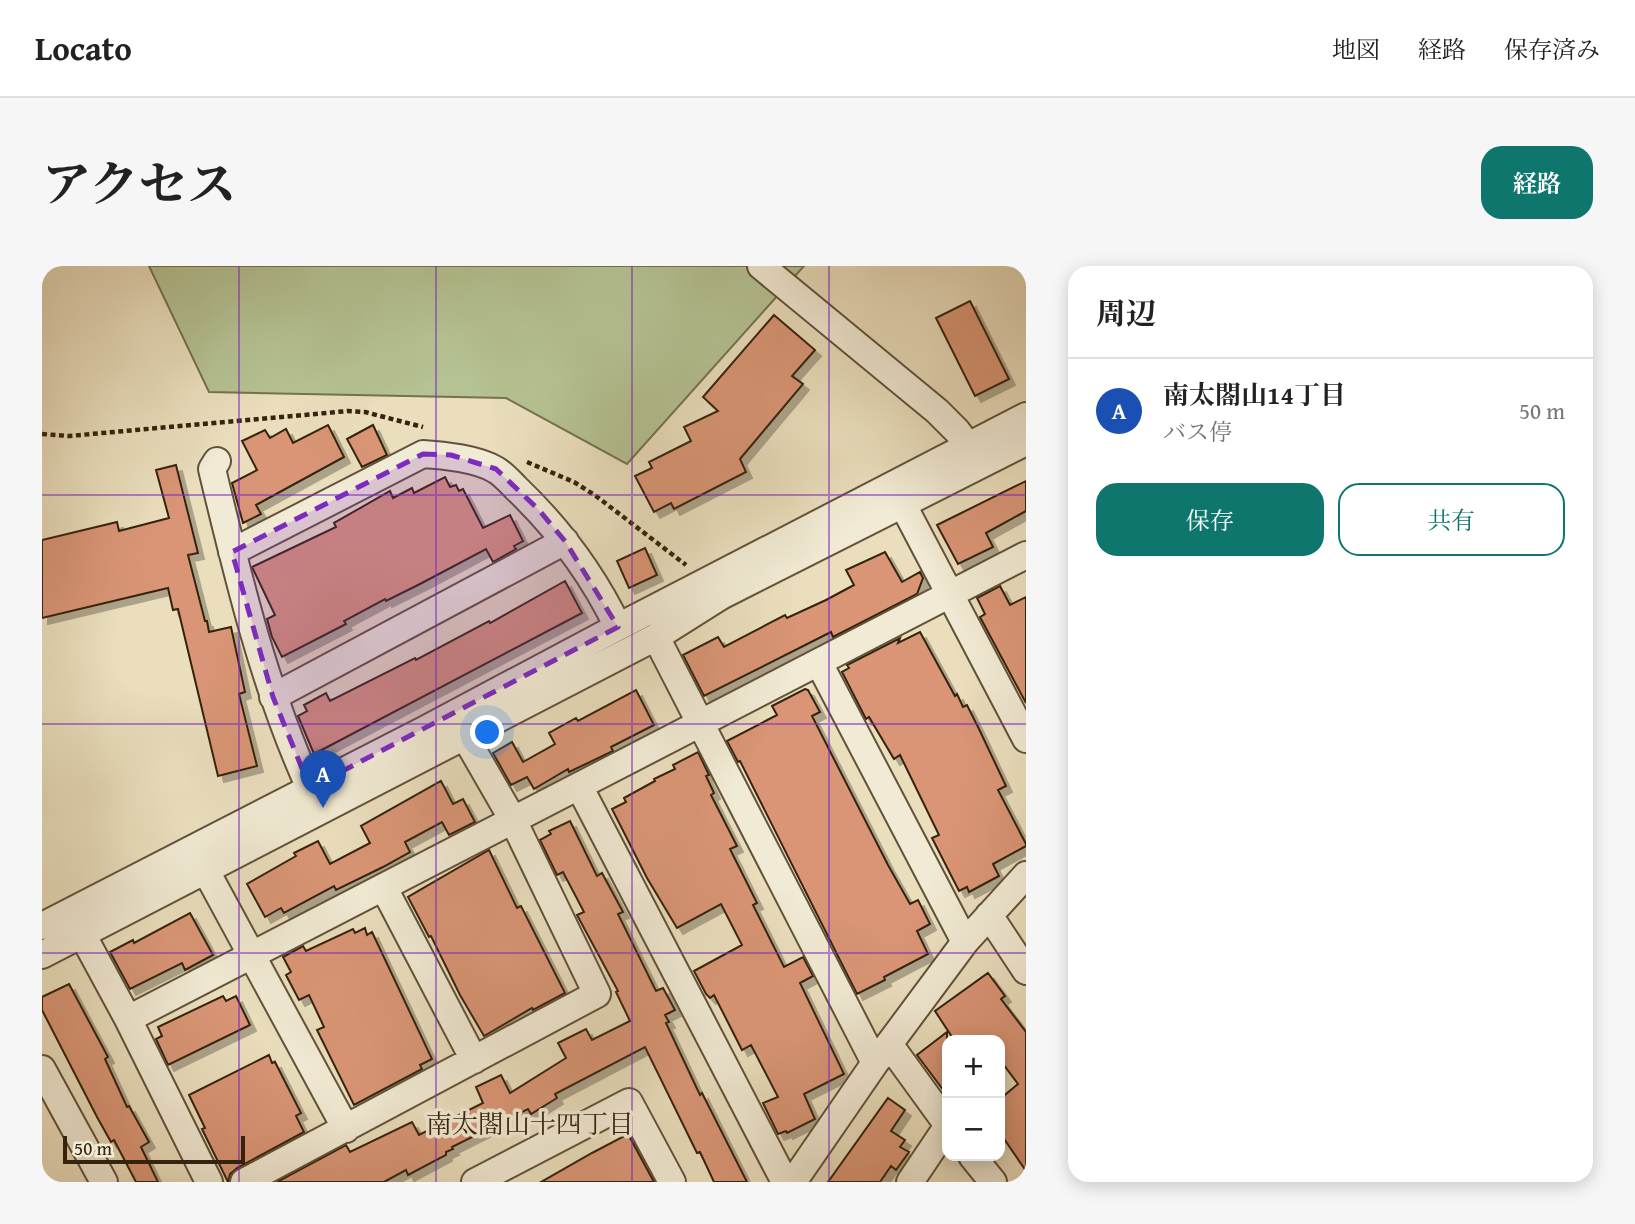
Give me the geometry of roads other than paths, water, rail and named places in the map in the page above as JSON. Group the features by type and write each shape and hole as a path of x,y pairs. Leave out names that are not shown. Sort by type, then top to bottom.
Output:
{"street":[{"path":"761,266 937,411 976,455"},
{"path":"42,955 656,637 721,596 903,505 976,455 1026,416"},
{"path":"42,926 618,627 976,455 1026,442"},
{"path":"232,552 423,454 450,456 496,469 538,509 565,541 618,627"},
{"path":"217,461 212,469 232,552 273,697 310,788"},
{"path":"903,505 1026,739"},
{"path":"273,697 565,541"},
{"path":"128,1019 1026,555"},
{"path":"656,637 699,722 882,1054 942,1120"},
{"path":"820,663 965,942"},
{"path":"244,1182 597,994 513,820 464,735"},
{"path":"579,786 785,1182"},
{"path":"206,871 345,1129"},
{"path":"793,1182 882,1054 965,942 1026,875"},
{"path":"384,888 474,1060"},
{"path":"989,915 1026,971"},
{"path":"82,934 128,1019 209,1182"},
{"path":"42,1069 104,1182"},
{"path":"475,1182 514,1173 629,1102 672,1182"},
{"path":"910,1182 942,1133"},
{"path":"976,1161 993,1182"}],"place":[{"name":"南太閤山14丁目","path":"323,808"}],"district":[{"name":"南太閤山十四丁目","path":"530,1124"}]}
